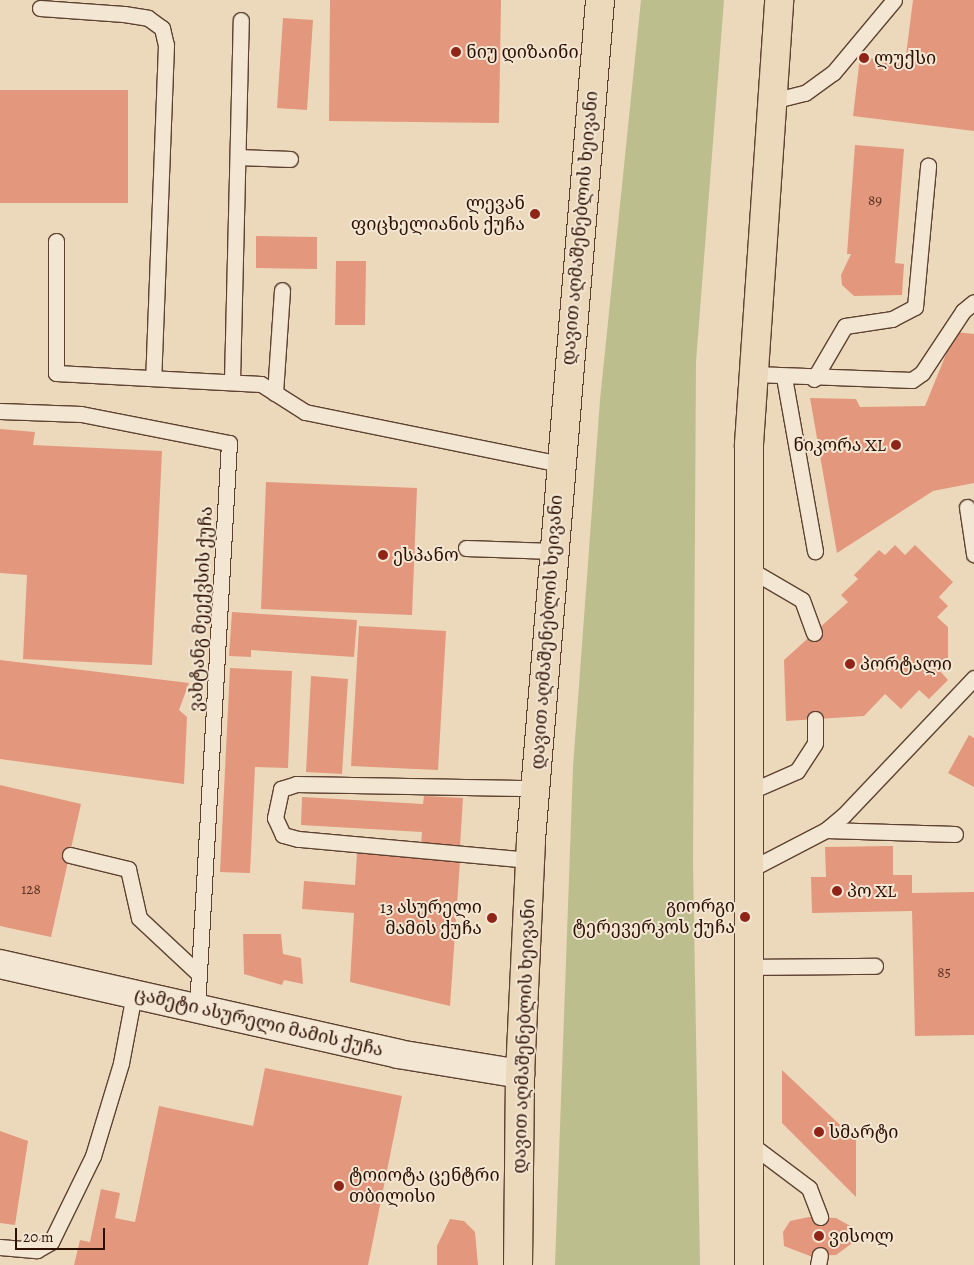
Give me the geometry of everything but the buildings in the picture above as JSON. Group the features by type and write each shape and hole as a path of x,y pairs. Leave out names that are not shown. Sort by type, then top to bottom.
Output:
{"highway":[{"name":"დავით აღმაშენებლის ხეივანი","path":"518,1265 520,1074 530,860 560,464 600,0"},
{"path":"749,1265 749,569 754,374 779,0"}],"street":[{"name":"ცამეტი ასურელი მამის ქუჩა","path":"0,964 398,1054 520,1074"}],"lane":[{"path":"772,101 804,93 833,74 894,0"},
{"path":"40,8 124,14 148,18 162,28 166,45 153,378"},
{"path":"232,380 241,20"},
{"path":"238,158 290,159"},
{"path":"814,379 845,326 892,319 915,307 928,166"},
{"path":"56,240 56,373 232,380 261,384 305,412 560,464"},
{"path":"276,393 282,290"},
{"path":"754,374 814,379 912,380 922,373 963,311 974,302"},
{"path":"784,377 815,551"},
{"name":"ვახტანგ მეექვსის ქუჩა","path":"0,411 82,414 229,443 197,1009"},
{"path":"967,507 974,554"},
{"path":"466,548 553,551"},
{"path":"749,569 802,600 814,633"},
{"path":"749,870 826,830 974,678"},
{"path":"749,792 797,771 815,743 815,719"},
{"path":"530,860 298,839 283,835 275,818 282,789 296,784 535,788"},
{"path":"826,830 956,834"},
{"path":"70,855 128,869 139,918 199,974"},
{"path":"749,967 875,966"},
{"path":"0,1247 37,1250 51,1242 93,1156 121,1063 134,994"},
{"path":"749,1144 809,1188 820,1217"}],"green space":[{"path":"641,0 724,0 696,362 693,862 700,1265 555,1265 573,767 600,400"}],"place":[{"name":"ნიუ დიზაინი","path":"456,52"},
{"name":"ლუქსი","path":"864,58"},
{"name":"ლევან ფიცხელიანის ქუჩა","path":"535,214"},
{"name":"ნიკორა XL","path":"896,445"},
{"name":"ესპანო","path":"383,555"},
{"name":"პორტალი","path":"850,664"},
{"name":"პო XL","path":"837,891"},
{"name":"გიორგი ტერევერკოს ქუჩა","path":"745,917"},
{"name":"13 ასურელი მამის ქუჩა","path":"492,918"},
{"name":"სმარტი","path":"819,1132"},
{"name":"ტოიოტა ცენტრი თბილისი","path":"339,1186"},
{"name":"ვისოლ","path":"819,1236"}]}
